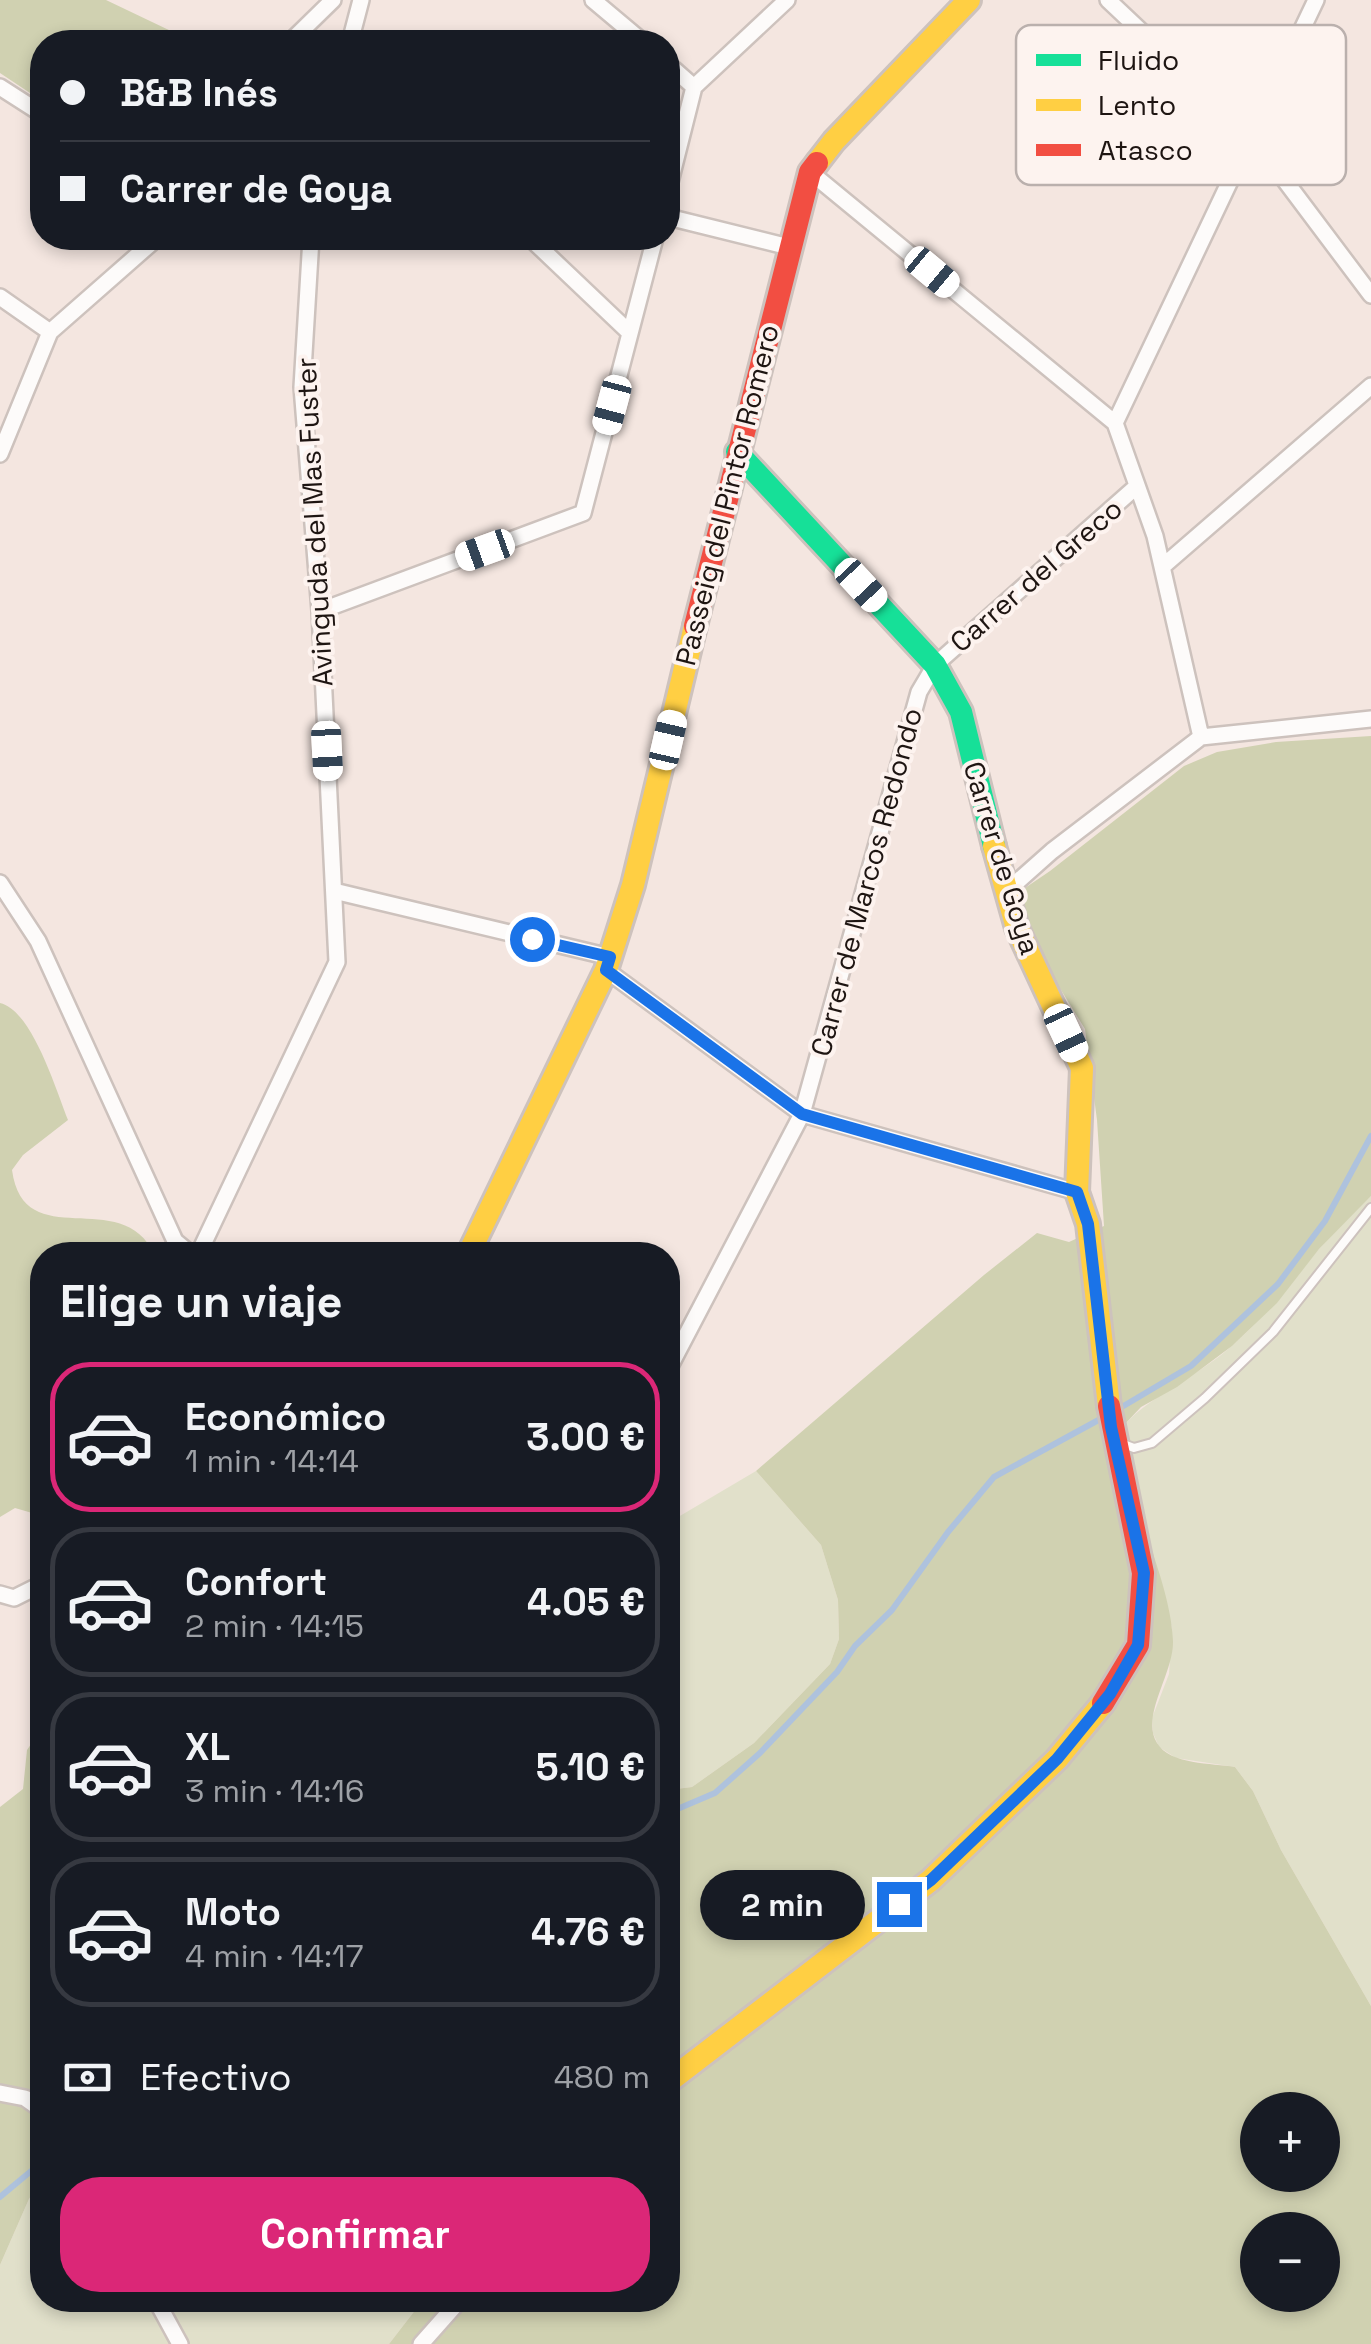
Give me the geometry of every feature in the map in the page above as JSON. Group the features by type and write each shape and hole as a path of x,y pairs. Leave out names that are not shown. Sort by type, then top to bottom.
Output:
{"street":[{"path":"302,30 333,0"},
{"path":"353,30 361,0"},
{"path":"593,0 629,30"},
{"name":"Passeig del Pintor Romero","path":"474,1242 608,963 633,884 736,452 810,172 969,0"},
{"path":"1108,0 1134,25"},
{"path":"1304,25 1316,0"},
{"path":"680,142 694,87 784,1"},
{"path":"680,75 694,87"},
{"path":"0,87 30,106"},
{"path":"810,172 1115,423 1162,566 1201,737"},
{"path":"1115,423 1226,185"},
{"path":"1288,185 1371,295"},
{"path":"680,220 789,247"},
{"path":"0,454 50,332 143,250"},
{"name":"Avinguda del Mas Fuster","path":"201,1242 337,962 320,611 302,387 310,250"},
{"path":"543,250 630,333"},
{"path":"320,611 584,513 652,250"},
{"path":"0,298 50,332"},
{"path":"1162,566 1371,386"},
{"name":"Carrer de Goya","path":"680,2072 931,1880 1057,1759 1110,1694 1138,1645 1144,1573 1112,1434 1088,1224 1077,1192 1082,1068 1017,928 961,712 935,664 736,452"},
{"name":"Carrer del Greco","path":"935,664 1137,486"},
{"name":"Carrer de Marcos Redondo","path":"680,1347 802,1114 919,692 935,664"},
{"path":"1008,890 1052,851 1201,737 1371,719"},
{"path":"0,883 38,941 176,1242"},
{"path":"334,890 608,963 802,1114 1077,1192"},
{"path":"0,1594 14,1598 30,1590"},
{"path":"0,2093 30,2102"},
{"path":"163,2312 180,2344"},
{"path":"421,2344 449,2312"}],"lane":[{"path":"1112,1434 1134,1448 1152,1443 1205,1398 1273,1332 1371,1208"}],"green space":[{"path":"0,0 106,0 169,30 30,30 30,93 0,73"},
{"path":"1371,736 1371,1196 1319,1249 1277,1303 1232,1346 1177,1387 1141,1407 1124,1425 1130,1478 1171,1621 1172,1653 1152,1720 1157,1743 1181,1759 1235,1767 1253,1791 1281,1850 1371,2006 1371,2344 389,2344 414,2312 680,2312 680,1788 692,1787 754,1743 830,1664 839,1639 838,1600 821,1545 756,1471 1037,1233 1069,1242 1104,1226 1097,1120 1085,1029 1027,935 1022,890 1184,766 1217,752 1276,742"},
{"path":"0,1003 12,1009 32,1035 68,1120 23,1155 12,1170 20,1196 35,1210 54,1216 120,1224 140,1234 146,1242 30,1242 30,1512 15,1508 0,1517"},
{"path":"1371,1196 1371,2006 1281,1850 1253,1791 1235,1767 1176,1758 1159,1747 1153,1733 1152,1718 1169,1674 1172,1628 1130,1477 1124,1425 1235,1343"},
{"path":"756,1471 821,1545 838,1600 839,1639 830,1664 754,1743 692,1787 680,1788 680,1516"},
{"path":"30,1746 30,2198 0,2265 0,1807 23,1789"},
{"path":"29,2199 30,2312 414,2312 389,2344 0,2344 0,2265"}],"waterway":[{"path":"1115,1411 1191,1366 1278,1284 1325,1221 1371,1136"},
{"path":"680,1808 715,1793 760,1753 837,1672 855,1646 892,1610 948,1532 994,1477 1104,1417"},
{"path":"0,2197 30,2172"}],"traffic: fast":[{"path":"737,452 935,665 961,712 994,846"}],"traffic: slow":[{"path":"817,163 969,0"},
{"path":"474,1242 606,970 633,885 695,626"},
{"path":"994,846 1017,928 1082,1068 1077,1192 1088,1224 1109,1406"},
{"path":"680,2073 931,1880 1057,1759 1103,1703"}],"traffic: jam":[{"path":"695,626 810,172 817,163"},
{"path":"1103,1703 1138,1645 1143,1573 1109,1406"}],"route":[{"path":"532,939 610,957 606,970 802,1114 1077,1192 1088,1224 1111,1427 1144,1573 1138,1645 1110,1694 1057,1759 931,1880 899,1904"}]}
